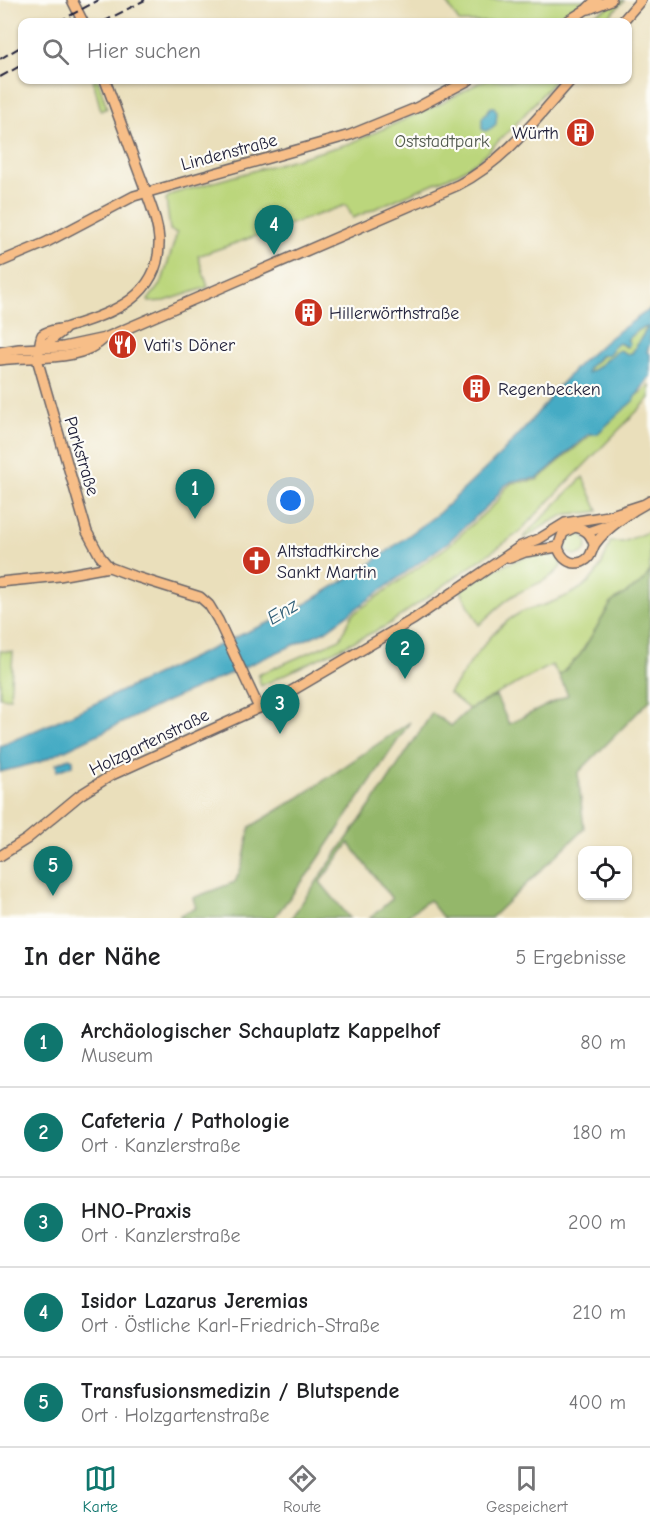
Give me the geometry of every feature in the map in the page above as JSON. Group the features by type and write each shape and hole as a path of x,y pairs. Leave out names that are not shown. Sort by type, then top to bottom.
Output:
{"main road":[{"path":"72,0 81,18"},
{"path":"587,9 596,0"},
{"path":"572,18 587,9 611,0"},
{"path":"625,18 641,0"},
{"path":"40,353 67,328 126,305 150,279 157,262 159,242 157,225 106,84"},
{"name":"Lindenstraße","path":"0,262 45,243 121,202 146,192 356,133 416,108 461,84"},
{"path":"0,360 40,353 87,351 96,347 105,338 465,181 486,168 509,148 567,84"},
{"path":"0,352 19,349 40,353"},
{"name":"Parkstraße","path":"40,353 40,375 87,532 109,567"},
{"path":"594,545 617,522 646,503"},
{"path":"499,561 521,546 539,539 565,523 608,516 646,503"},
{"path":"588,532 617,522"},
{"path":"575,527 588,532 594,545 587,560 576,563 564,558 558,547 559,539 568,529 575,527"},
{"path":"499,561 525,552 558,547"},
{"name":"Holzgartenstraße","path":"0,856 27,839 80,795 112,775 259,708 390,634 499,561"},
{"path":"0,582 59,576 109,567 200,597 209,605 218,621 259,708"}],"green space":[{"path":"445,0 587,0 556,18 456,18"},
{"path":"623,0 624,1 607,18 587,18"},
{"path":"94,84 99,84 107,108 101,111"},
{"name":"Oststadtpark","path":"477,84 551,84 516,124 480,159 460,172 353,218 346,205 198,256 208,287 165,301 149,302 148,300 162,282 177,233 170,230 166,199 172,194 351,143 442,103"},
{"path":"648,327 632,353 627,354 620,350 587,373 588,368 601,356 612,351 613,347 619,343 626,347 627,340 640,329"},
{"path":"650,385 650,398 517,534 386,626 261,686 258,675 340,639 352,615 448,546 497,502 504,490 512,483 537,480"},
{"path":"583,477 598,511 562,516 524,538 524,536"},
{"path":"650,531 650,571 643,582 612,602 580,655 559,676 552,665 469,709 449,693 498,629 524,611 568,595 587,584 600,567 610,542 623,542"},
{"path":"576,533 584,536 587,544 584,552 576,555 568,552 565,544 568,536"},
{"path":"543,554 559,557 561,566 557,571 547,579 511,597 479,625 460,589 510,562"},
{"path":"650,571 650,700 578,773 584,829 491,918 443,918 429,900 404,918 370,918 392,899 349,843 320,882 350,918 291,918 385,785 432,713 451,726 469,709 496,696 509,724 568,695 559,676 580,655 612,602 643,582"},
{"path":"0,651 13,652 10,698 0,697"},
{"path":"410,722 311,870 274,918 180,918 180,915 196,908 193,898 235,882 243,863 250,827 298,798"}],"water":[{"path":"491,107 494,107 497,112 496,124 485,131 482,129 482,118"},
{"path":"650,309 650,343 647,352 650,354 650,376 633,401 597,434 589,434 538,478 512,481 503,487 494,500 448,542 325,631 159,705 40,762 0,772 0,746 286,616 366,567 439,513 501,454 548,400 554,389 612,336","holes":["648,327 632,353 627,354 620,350 587,373 588,368 600,356 609,354 619,343 628,347 630,343 627,340 640,329"]},
{"path":"69,758 73,760 73,765 57,771 56,764"}],"railway":[{"path":"65,18 99,0"},
{"path":"111,18 145,0"},
{"path":"0,59 18,48"},
{"path":"0,77 18,67"}],"place":[{"name":"Würth","path":"580,133"},
{"name":"Isidor Lazarus Jeremias","path":"274,255"},
{"name":"Hillerwörthstraße","path":"308,313"},
{"name":"Vati's Döner","path":"123,345"},
{"name":"Regenbecken","path":"477,389"},
{"name":"Archäologischer Schauplatz Kappelhof","path":"195,519"},
{"name":"Altstadtkirche Sankt Martin","path":"256,561"},
{"name":"Cafeteria / Pathologie","path":"405,679"},
{"name":"HNO-Praxis","path":"280,734"},
{"name":"Transfusionsmedizin / Blutspende","path":"53,896"}],"water label":[{"name":"Enz","path":"282,611"}]}
